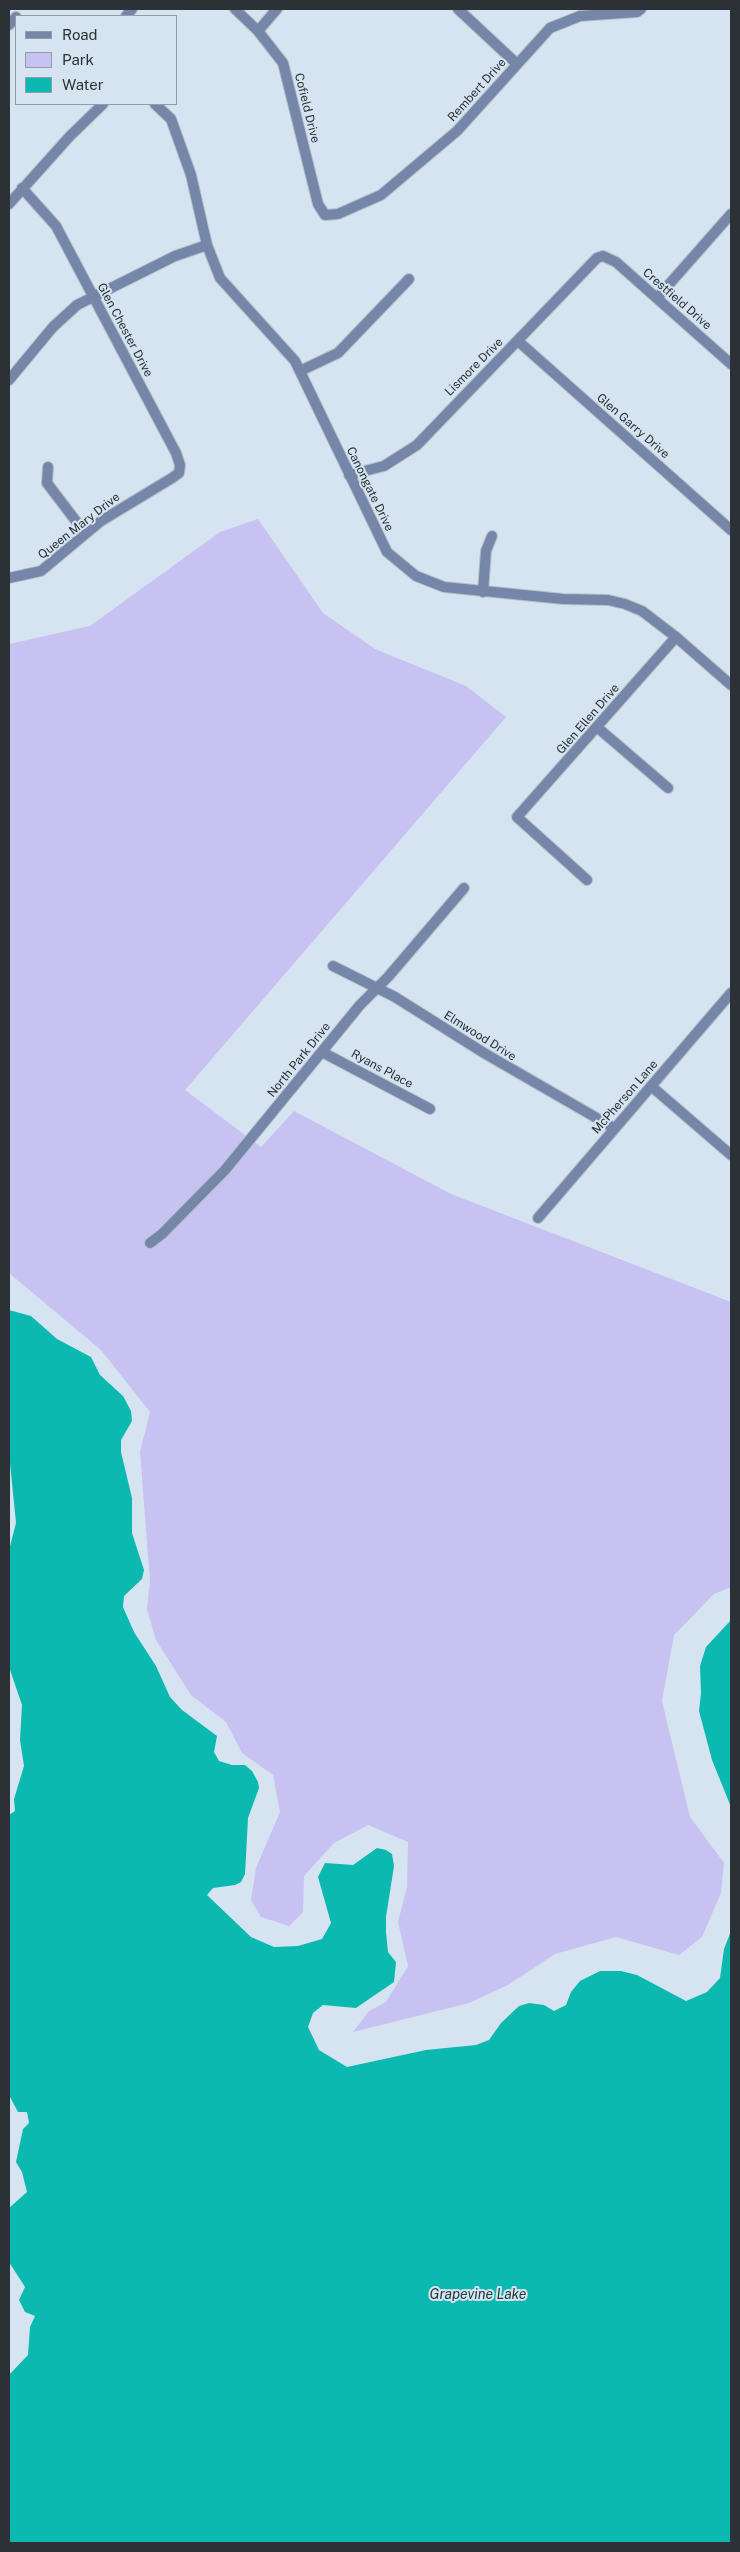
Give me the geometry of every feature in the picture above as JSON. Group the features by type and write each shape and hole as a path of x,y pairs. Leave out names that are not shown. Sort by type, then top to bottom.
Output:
{"street":[{"name":"Cofield Drive","path":"235,9 258,31 282,63 318,204 325,215 338,214"},
{"path":"258,31 277,9"},
{"path":"458,9 516,64"},
{"name":"Rembert Drive","path":"338,214 381,195 457,131 550,28 580,16 637,12 641,9"},
{"path":"9,204 102,105"},
{"name":"Canongate Drive","path":"156,105 170,119 174,127 191,175 208,245 224,284 273,335 300,371 387,552 416,576 432,584 482,592 563,599 608,600 625,604 642,611 676,637 731,685"},
{"name":"Glen Chester Drive","path":"22,188 56,226 176,453 180,464 179,472 161,485"},
{"path":"657,298 731,214"},
{"path":"9,380 59,322 77,305 175,256 208,245"},
{"name":"Crestfield Drive","path":"604,256 616,262 731,364"},
{"name":"Lismore Drive","path":"349,476 384,466 417,445 592,262 604,256"},
{"path":"300,371 338,352 408,279"},
{"name":"Glen Garry Drive","path":"518,341 731,530"},
{"path":"48,467 47,483 85,533"},
{"name":"Queen Mary Drive","path":"9,578 41,571 85,533 127,503 161,485"},
{"path":"482,592 486,552 492,536"},
{"name":"Glen Ellen Drive","path":"587,880 518,817 676,637"},
{"path":"598,728 668,788"},
{"name":"North Park Drive","path":"150,1243 162,1234 225,1170 322,1052 464,888"},
{"name":"Elmwood Drive","path":"333,966 377,988 535,1084 614,1128"},
{"name":"McPherson Lane","path":"538,1218 731,993"},
{"name":"Ryans Place","path":"322,1052 430,1108"},
{"path":"651,1086 731,1155"}],"green space":[{"path":"258,519 323,613 375,649 466,686 506,717 185,1090 261,1147 294,1111 451,1194 731,1302 731,1587 714,1594 674,1635 662,1701 690,1817 724,1863 721,1893 702,1937 679,1955 616,1937 555,1954 508,1985 469,2003 353,2032 369,2011 386,2002 408,1966 398,1922 407,1887 408,1842 368,1825 334,1843 304,1876 303,1912 289,1926 261,1917 251,1900 256,1868 280,1812 273,1775 242,1753 226,1722 191,1695 156,1640 147,1609 150,1581 140,1452 150,1412 101,1350 9,1273 9,644 90,626 220,532"}],"water":[{"name":"Grapevine Lake","path":"9,1310 31,1316 57,1339 91,1357 100,1375 123,1396 131,1411 132,1421 121,1440 121,1452 132,1498 132,1533 144,1570 142,1579 124,1596 123,1607 134,1632 156,1666 170,1697 182,1710 217,1736 214,1752 219,1761 232,1765 245,1765 252,1771 258,1782 259,1788 248,1818 245,1874 241,1882 235,1885 213,1888 207,1895 251,1937 274,1947 298,1946 322,1939 331,1923 318,1877 325,1863 353,1865 377,1848 392,1854 394,1866 386,1917 386,1932 388,1952 396,1962 394,1982 356,2008 323,2005 313,2013 308,2027 319,2050 347,2067 426,2050 476,2045 489,2040 501,2023 519,2006 529,2003 544,2005 554,2011 566,2005 571,1992 580,1981 600,1971 621,1971 637,1975 686,2001 707,1992 720,1978 724,1949 731,1931 731,2543 9,2543 9,2375 28,2355 30,2327 35,2316 25,2312 19,2300 25,2287 9,2262 9,2208 27,2192 22,2172 16,2162 23,2129 29,2123 27,2112 18,2112 9,2095 9,1815 15,1811 14,1799 24,1766 20,1740 22,1705 9,1667 9,1550 16,1523 9,1453"},
{"path":"731,1620 731,1807 712,1760 699,1711 701,1693 700,1666 706,1647"}]}
